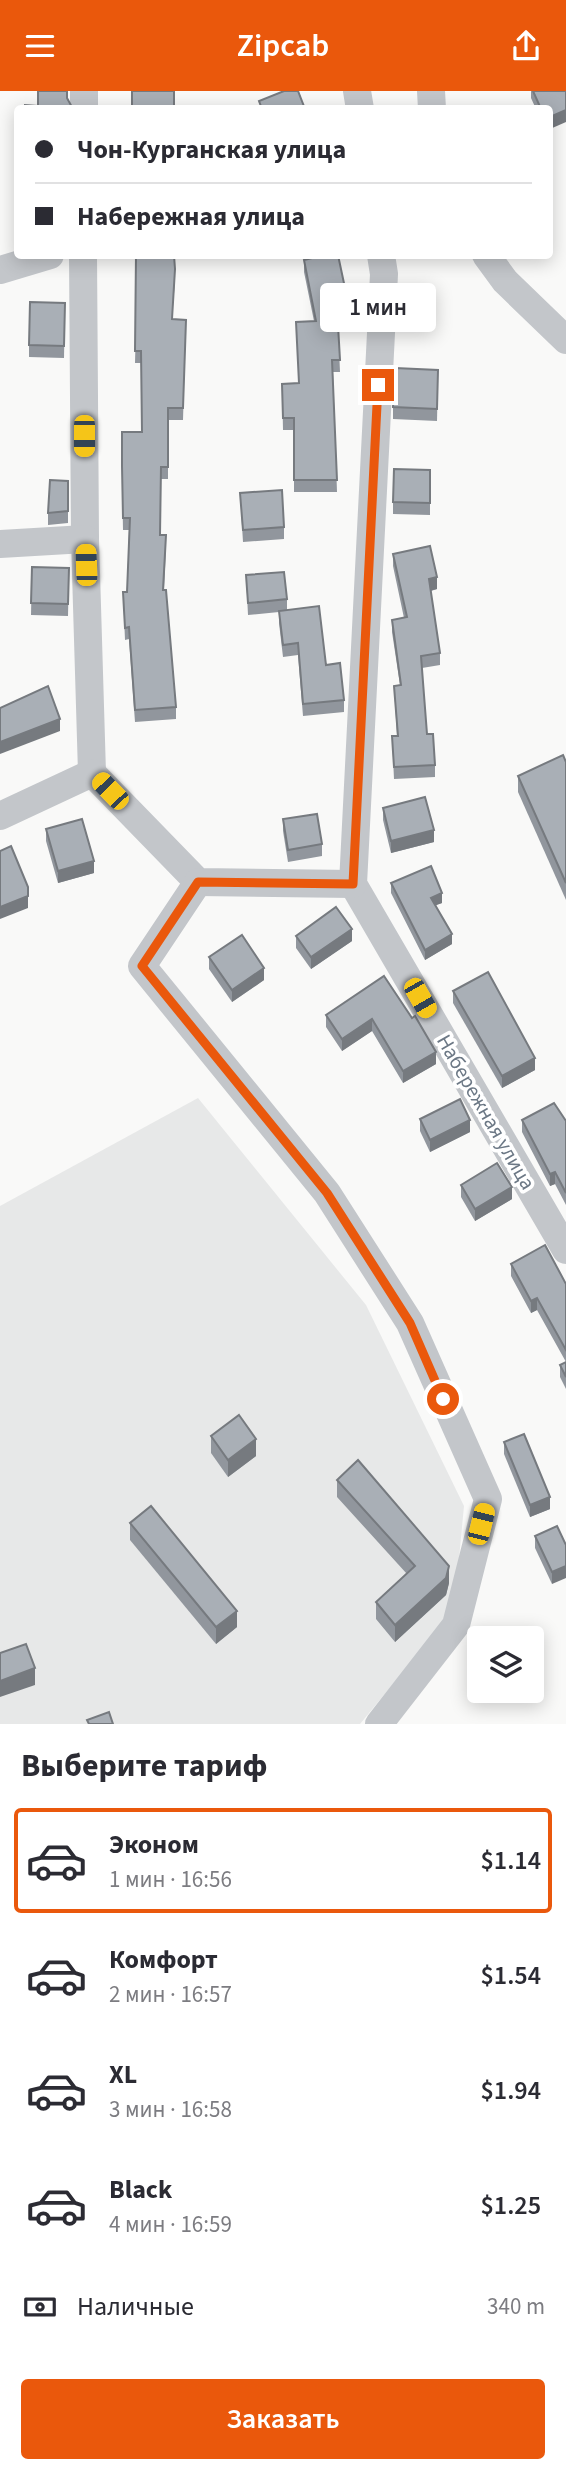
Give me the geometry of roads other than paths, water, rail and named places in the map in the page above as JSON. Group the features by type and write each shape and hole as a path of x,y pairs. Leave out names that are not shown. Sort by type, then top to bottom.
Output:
{"street":[{"path":"0,270 37,259"},
{"path":"83,259 85,539 92,773 198,882 353,884 387,262"},
{"path":"489,259 505,281 566,340"},
{"path":"0,544 85,539"},
{"path":"0,816 92,773"},
{"path":"198,882 142,966 327,1193 410,1323 488,1499 456,1625 379,1724"},
{"name":"Набережная улица","path":"353,884 566,1250"}]}
